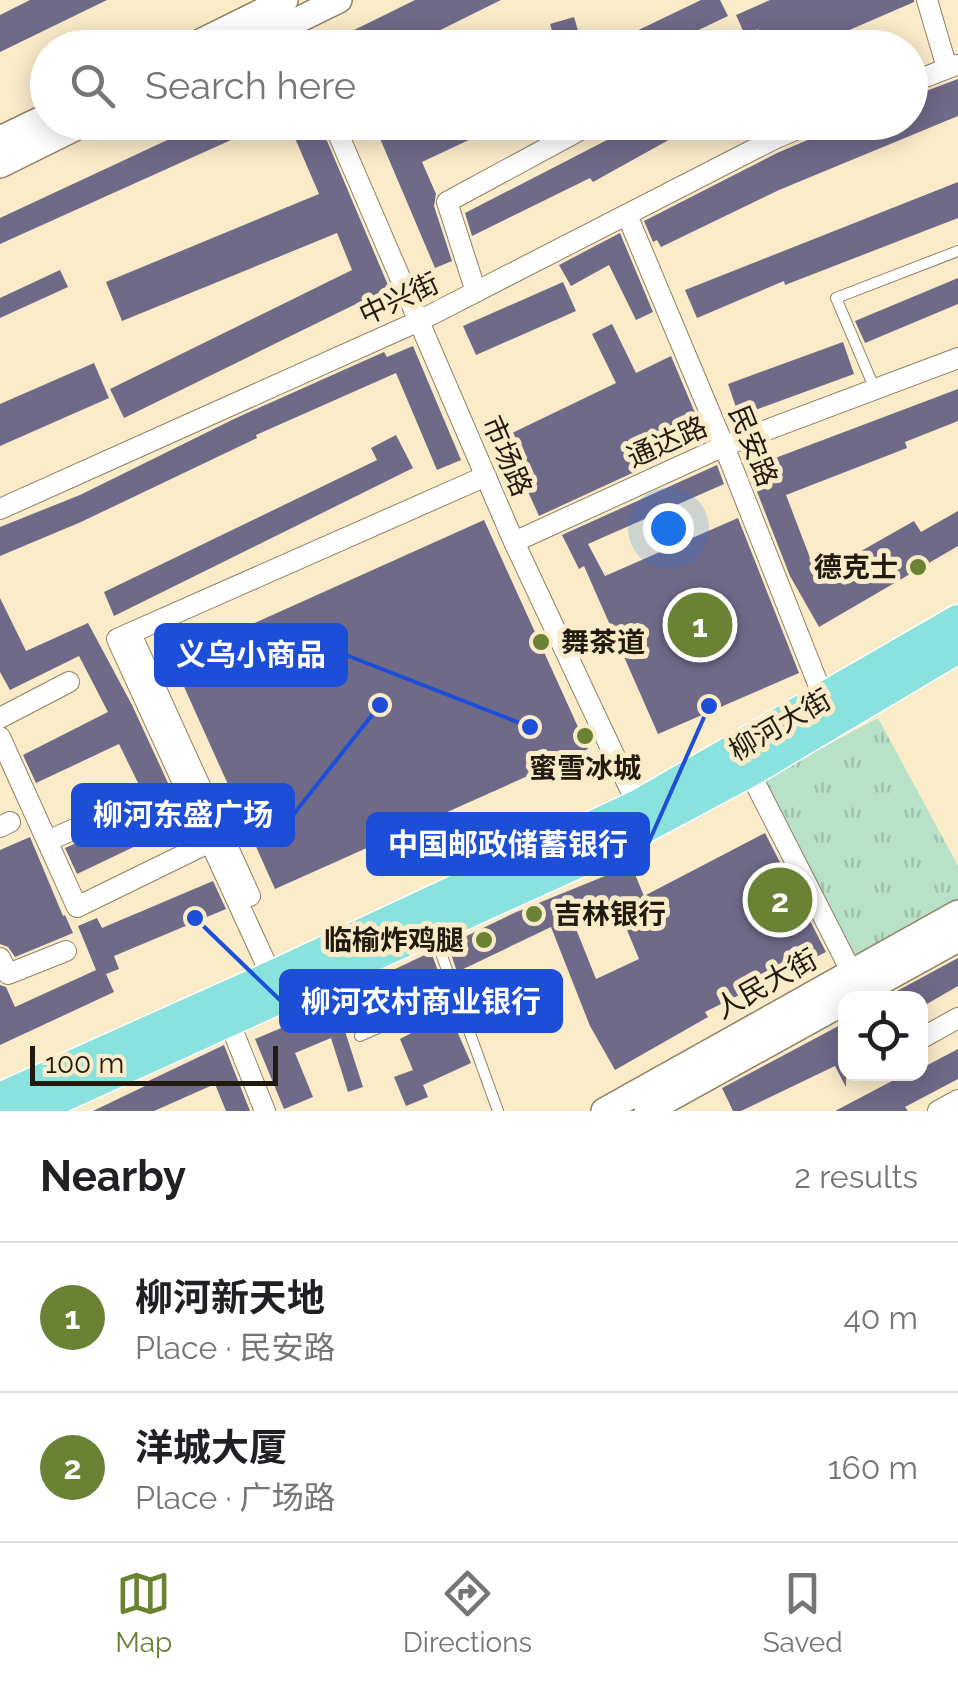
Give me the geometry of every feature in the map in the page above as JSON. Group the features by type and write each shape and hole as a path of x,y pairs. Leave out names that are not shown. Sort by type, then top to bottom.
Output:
{"main road":[{"name":"柳河大街","path":"0,1098 638,806 958,621"},
{"name":"柳河大街","path":"29,1111 586,858 749,771 958,647"}],"street":[{"path":"243,30 339,0"},
{"path":"927,0 953,66 928,76"},
{"path":"267,30 288,15"},
{"path":"0,139 30,125"},
{"path":"0,165 51,140"},
{"name":"市场路","path":"342,140 514,542 638,806"},
{"path":"476,292 446,202 561,140"},
{"name":"中兴街","path":"0,509 419,322 770,140"},
{"name":"民安路","path":"627,214 824,699"},
{"name":"通达路","path":"514,542 724,446 958,358"},
{"path":"124,636 486,476"},
{"path":"124,636 210,842 278,974"},
{"path":"124,636 278,974"},
{"path":"0,718 69,682"},
{"path":"0,737 77,907 210,842"},
{"path":"749,771 845,991"},
{"path":"47,841 137,802"},
{"name":"人民大街","path":"846,991 958,913"},
{"name":"人民大街","path":"847,991 958,939"},
{"path":"0,958 8,974 66,951"},
{"name":"人民大街","path":"604,1111 838,995"},
{"name":"人民大街","path":"647,1111 680,1103 838,997"},
{"path":"928,1035 958,1018"},
{"path":"228,1022 264,1111"},
{"path":"938,1111 958,1100"}],"lane":[{"path":"874,387 836,298 958,251"},
{"path":"432,930 498,1111"},
{"path":"360,1036 456,994"}],"green space":[{"path":"878,718 958,866 958,900 854,956 760,781"}],"building":[{"path":"30,0 107,0 45,30 30,30 30,37 0,52 0,15"},
{"path":"415,0 501,0 440,30 354,30"},
{"path":"701,0 720,0 728,16 699,30 638,30"},
{"path":"770,0 914,0 849,30 743,30 736,15"},
{"path":"574,17 578,30 552,30 550,24"},
{"path":"958,79 958,116 928,128 928,90"},
{"path":"167,140 231,140 0,244 0,218"},
{"path":"296,140 327,140 393,297 362,312 358,303 124,418 110,389 352,270 337,233 122,321 106,282 319,194"},
{"path":"381,140 469,140 422,162 436,194 434,206 452,261 435,268"},
{"path":"607,140 669,140 593,182 590,178 472,236 465,213"},
{"path":"808,140 900,140 779,190 661,247 657,240 653,242 644,221"},
{"path":"958,182 958,218 785,285 784,281 697,318 685,290"},
{"path":"620,233 653,312 636,320 609,265 571,286 559,265"},
{"path":"60,270 68,287 0,318 0,298"},
{"path":"958,278 958,304 865,343 855,321"},
{"path":"563,282 576,311 476,355 463,326"},
{"path":"612,324 636,373 671,356 706,439 539,516 525,485 534,481 510,434 616,383 592,334"},
{"path":"843,342 854,374 739,416 728,384"},
{"path":"413,346 461,460 437,470 396,373 256,435 257,438 81,522 0,556 0,527 80,495 236,418 384,352 387,357"},
{"path":"94,363 109,398 0,446 0,404"},
{"path":"958,389 958,421 905,442 907,448 786,495 817,576 914,521 921,532 958,511 958,546 819,627 790,576 743,456 765,447 770,460"},
{"path":"396,435 413,468 114,616 104,592 377,460 371,448"},
{"path":"717,465 724,484 588,544 605,576 738,518 799,673 658,734 584,566 579,569 562,535"},
{"path":"484,520 588,749 275,889 172,660"},
{"path":"0,598 26,651 88,623 132,705 186,822 77,874 65,848 142,815 149,809 150,797 141,789 119,744 36,783 23,755 108,712 79,656 10,690 0,672"},
{"path":"765,833 826,952 705,1012 708,1017 615,1070 590,1026 551,927 457,972 448,945 605,876 603,872 629,860 644,896","holes":["615,901 639,959 596,979 572,919"]},
{"path":"30,837 73,933 15,957 0,944 0,850"},
{"path":"213,881 226,909 114,956 119,969 106,974 114,992 0,1045 0,985 6,987 15,1007 96,970 78,926 97,918 102,928"},
{"path":"431,952 441,979 343,1025 363,1087 348,1092 331,1038 295,1053 313,1097 284,1109 255,1039 322,1011 321,1008 338,1003 336,997"},
{"path":"958,958 958,986 928,1003 928,991 897,991"},
{"path":"453,1011 471,1063 423,1085 428,1097 406,1106 394,1077 413,1070 400,1039"},
{"path":"838,1026 838,1072 835,1066 741,1111 733,1111 722,1088"},
{"path":"224,1045 250,1111 226,1111 215,1084 154,1111 93,1111 145,1086 144,1083"},
{"path":"958,1049 958,1079 905,1107 908,1111 835,1111 892,1081 928,1081 928,1065"}],"place":[{"name":"德克士","path":"918,567"},
{"name":"柳河新天地","path":"700,625"},
{"name":"舞茶道","path":"541,642"},
{"name":"柳河东盛广场","path":"380,705"},
{"name":"中国邮政储蓄银行","path":"709,706"},
{"name":"义乌小商品","path":"530,727"},
{"name":"蜜雪冰城","path":"585,736"},
{"name":"洋城大厦","path":"780,900"},
{"name":"吉林银行","path":"534,914"},
{"name":"柳河农村商业银行","path":"195,918"},
{"name":"临榆炸鸡腿","path":"484,940"}]}
